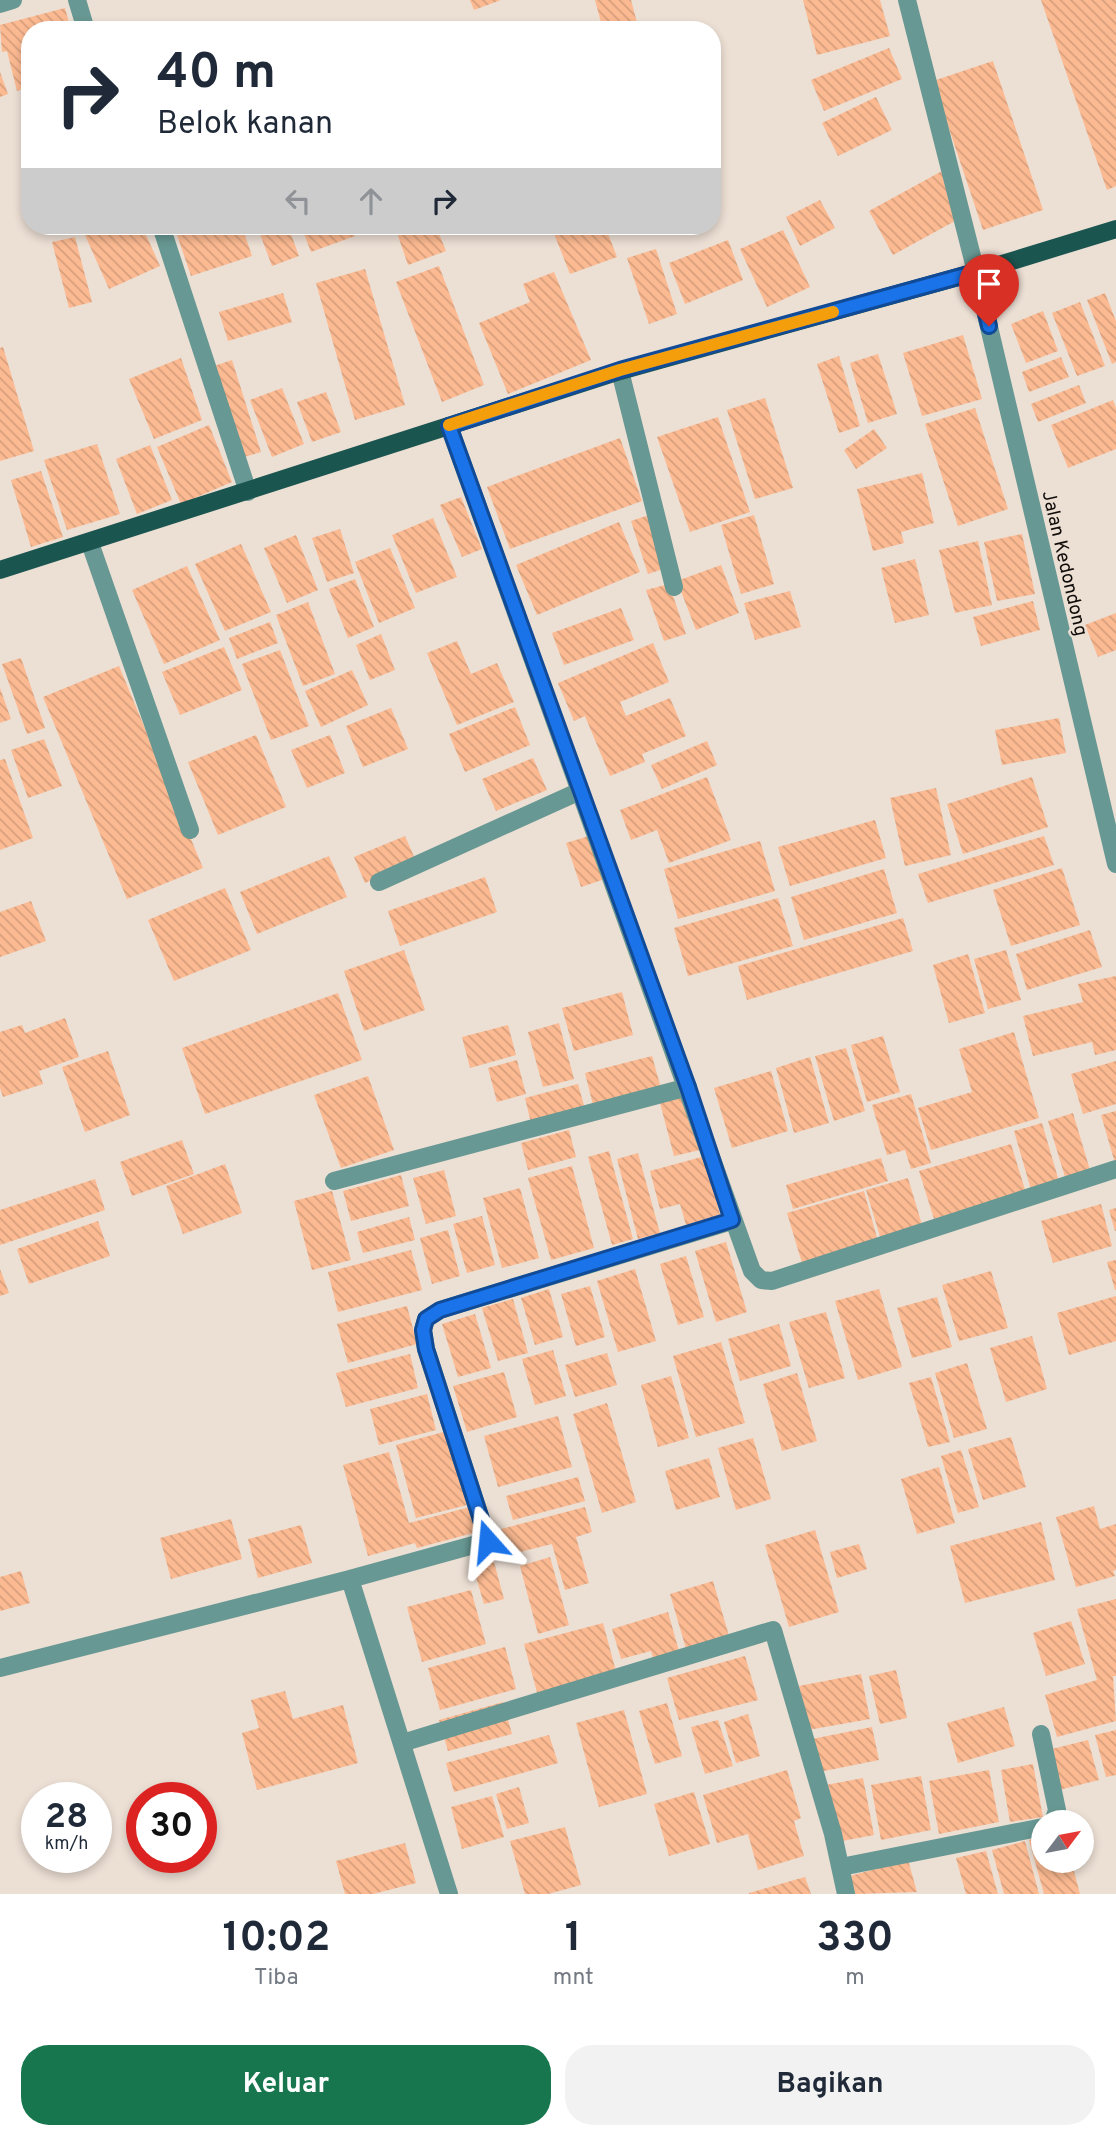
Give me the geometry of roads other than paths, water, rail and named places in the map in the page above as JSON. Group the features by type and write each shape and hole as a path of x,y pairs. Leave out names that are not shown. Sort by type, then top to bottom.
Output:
{"main road":[{"path":"0,570 620,370 976,272 1116,229"}],"street":[{"path":"0,4 13,0"},
{"path":"77,0 83,21"},
{"name":"Jalan Kedondong","path":"907,0 1113,837 1116,864"},
{"path":"164,235 248,492"},
{"path":"620,370 674,587"},
{"path":"449,426 752,1271 761,1280 772,1281 1116,1169"},
{"path":"90,543 190,830"},
{"path":"379,882 580,791"},
{"path":"334,1181 688,1087"},
{"path":"0,1668 351,1579 488,1541 426,1349 423,1330 426,1319 440,1310 732,1220"},
{"path":"351,1579 449,1894"},
{"path":"402,1743 773,1630 841,1867 846,1894"},
{"path":"1041,1734 1057,1810"},
{"path":"841,1867 1031,1829"}]}
